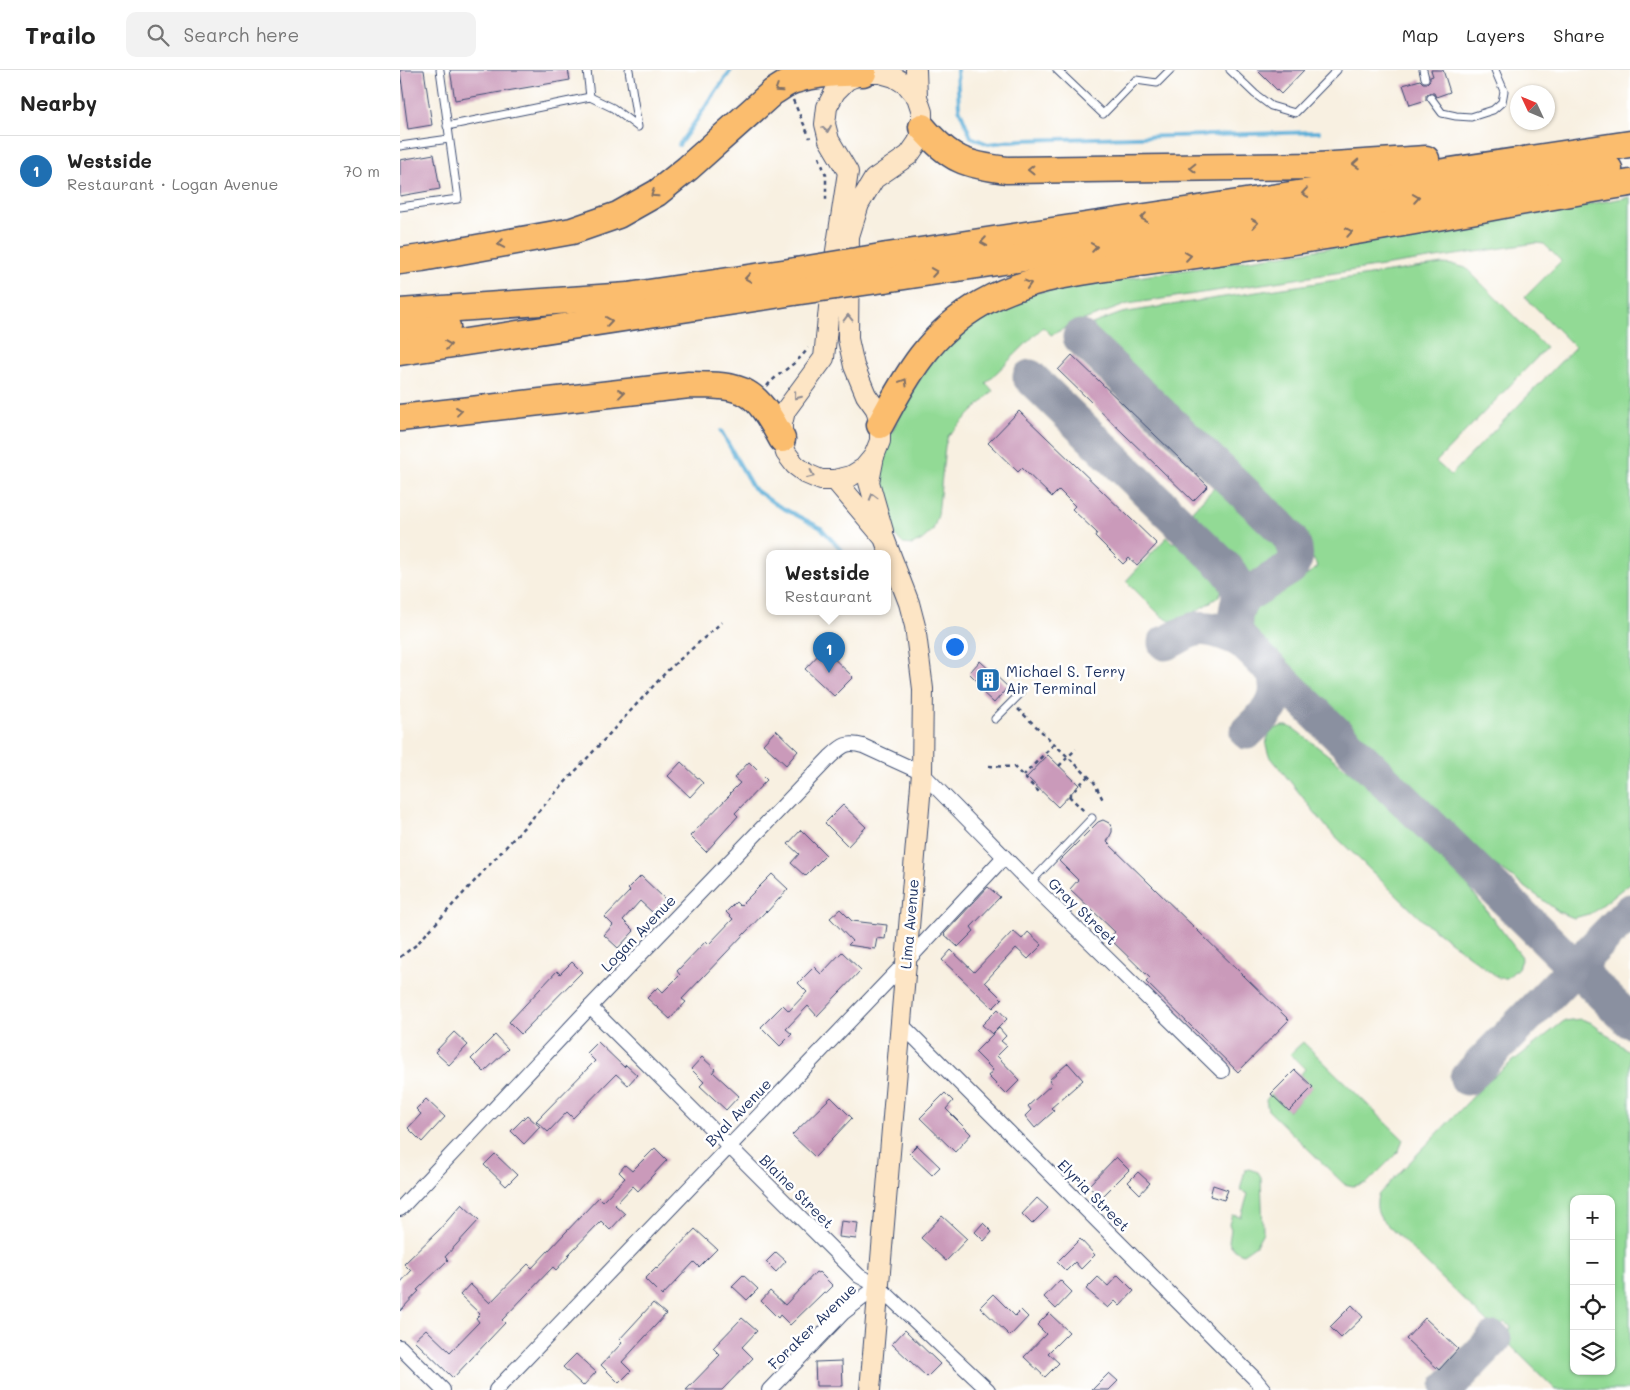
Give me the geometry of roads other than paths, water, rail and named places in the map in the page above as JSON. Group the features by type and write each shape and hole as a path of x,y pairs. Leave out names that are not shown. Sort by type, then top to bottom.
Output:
{"highway":[{"path":"407,258 572,231 618,215 657,193 773,92 793,80 826,72 875,72"},
{"path":"922,127 935,142 957,159 982,167 1008,170 1335,165 1480,154 1630,134"},
{"path":"400,352 795,282 1630,144"},
{"path":"886,268 1630,166"},
{"path":"880,425 916,362 935,340 954,322 982,303 1012,288 1080,272 1342,234 1630,183"},
{"path":"400,312 795,282"},
{"path":"400,334 587,306 628,296"},
{"path":"404,418 690,385 722,385 737,388 759,402 782,439"}],"street":[{"path":"884,538 869,482 874,456 880,441 880,425 876,409 866,395 854,366 848,339 849,236 859,204 874,179 909,155 918,142 922,127 922,112 917,97 916,70"},
{"path":"874,456 864,468 851,476 835,480 820,480 807,474 795,465 786,453 782,439 782,424 785,411 824,358 832,276 848,172 829,140 825,124 827,107 835,92 847,80 875,72 894,76 907,85 917,97"},
{"name":"Lima Avenue","path":"835,480 884,538 889,550"},
{"name":"Lima Avenue","path":"867,1387 878,1286 922,773 923,689 916,626 891,556"},
{"name":"Logan Avenue","path":"400,1209 590,1007 839,749 845,744 854,743 922,773"},
{"name":"Gray Street","path":"922,773 1030,883 1222,1072"},
{"name":"Byal Avenue","path":"496,1390 906,962 1004,857"},
{"name":"Blaine Street","path":"590,1007 848,1265 860,1276 878,1286 988,1390"},
{"name":"Elyria Street","path":"901,1024 1264,1390"},
{"name":"Foraker Avenue","path":"769,1390 843,1314 878,1286"},
{"path":"400,1347 443,1390"}],"lane":[{"path":"400,207 458,198 440,70"},
{"path":"587,70 590,97"},
{"path":"447,126 590,97 613,108 638,127 629,70"},
{"path":"1057,70 1102,114 1136,80 1157,83 1170,70"},
{"path":"1230,70 1255,94 1271,106 1295,113 1338,70"},
{"path":"1423,70 1425,78"},
{"path":"1431,98 1442,113 1456,116 1471,117 1494,110 1502,102 1504,92 1495,70"},
{"path":"400,144 449,139"},
{"path":"995,718 1020,694"},
{"path":"1030,883 1092,818"}],"waterway":[{"path":"679,145 731,70"},
{"path":"957,70 959,108 971,137 988,144 1021,140 1319,132"},
{"path":"721,431 753,488 775,504 821,528 841,550"}],"place":[{"name":"Westside","path":"829,673"},
{"name":"Michael S. Terry Air Terminal","path":"988,680"}]}
